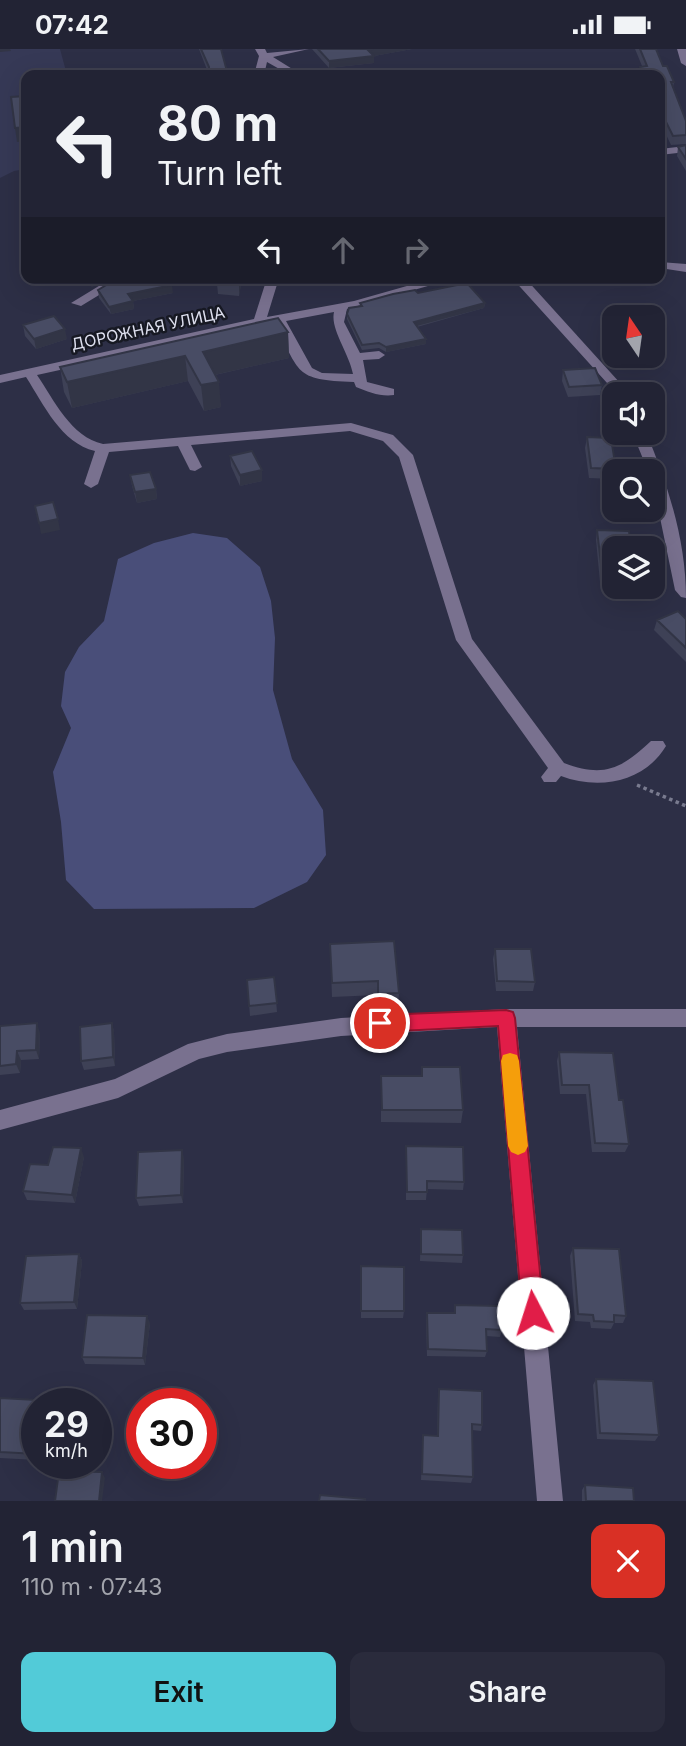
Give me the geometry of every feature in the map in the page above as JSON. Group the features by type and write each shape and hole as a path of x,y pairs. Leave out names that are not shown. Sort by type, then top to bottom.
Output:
{"street":[{"path":"262,52 304,49"},
{"path":"682,49 686,63"},
{"path":"260,70 262,52"},
{"path":"262,52 290,70"},
{"path":"665,151 686,149"},
{"path":"665,265 686,268"},
{"path":"77,303 110,284"},
{"path":"259,322 271,284"},
{"path":"279,321 427,284"},
{"path":"523,284 613,382"},
{"path":"341,307 338,322 356,357 361,384 374,390 389,392"},
{"path":"279,321 338,322"},
{"path":"279,321 307,371 320,377 360,378"},
{"name":"ДОРОЖНАЯ УЛИЦА","path":"0,379 259,322 279,321"},
{"path":"356,357 379,355"},
{"path":"29,372 61,421 84,444 103,448 351,427 388,438 406,455 464,641 554,773 605,779 617,776 626,773 657,746"},
{"path":"182,442 195,467"},
{"path":"644,445 660,484 683,590 686,593"},
{"path":"91,484 103,448"},
{"path":"506,1018 550,1501"},
{"path":"0,1120 118,1089 195,1051 227,1043 341,1027 506,1018 686,1018"}],"path":[{"path":"617,776 686,806"}],"shaded area":[{"path":"0,49 60,49 66,70 21,70 21,170 0,178"},
{"path":"193,533 227,538 260,567 271,601 275,638 273,690 292,759 323,810 326,855 307,882 254,908 94,909 66,880 53,772 71,728 61,706 65,672 79,647 104,621 118,559 154,543"}],"building":[{"path":"201,49 221,49 227,70 209,70"},
{"path":"318,49 373,49 368,50 374,56 329,61"},
{"path":"640,49 656,49 674,82 671,82 686,121 686,135 673,136 665,120 665,70 641,70 640,67 647,66"},
{"path":"21,96 21,127 15,128 11,97"},
{"path":"686,145 686,159 678,147"},
{"path":"108,284 172,285 128,294 133,301 109,307 98,290"},
{"path":"468,284 485,303 414,322 426,339 386,347 379,343 362,345 347,314 349,308 393,294 415,290 418,293"},
{"path":"54,316 65,329 34,339 23,325"},
{"path":"278,318 288,332 203,352 219,382 201,385 185,356 67,382 60,367"},
{"path":"595,368 602,385 569,387 563,370"},
{"path":"587,437 602,438 602,445 612,445 614,459 602,459 602,468 591,468"},
{"path":"252,451 262,470 240,475 230,456"},
{"path":"150,472 156,489 135,492 130,475"},
{"path":"53,502 58,519 39,523 35,506"},
{"path":"597,530 629,531 630,536 602,536 602,572"},
{"path":"678,611 686,619 686,648 657,620"},
{"path":"394,941 399,993 378,994 378,981 332,983 330,944"},
{"path":"495,949 531,949 535,982 497,981"},
{"path":"274,977 277,1003 249,1006 247,980"},
{"path":"37,1023 36,1050 17,1051 16,1064 0,1066 0,1026"},
{"path":"112,1023 113,1057 81,1061 80,1027"},
{"path":"559,1052 613,1053 619,1100 623,1100 629,1144 595,1143 589,1085 562,1085"},
{"path":"422,1067 460,1067 463,1110 382,1110 381,1076 422,1076"},
{"path":"406,1146 463,1147 464,1182 427,1181 427,1192 407,1192"},
{"path":"53,1147 81,1148 72,1195 23,1191 30,1164 48,1165"},
{"path":"182,1150 181,1195 136,1198 138,1152"},
{"path":"421,1229 462,1230 463,1255 421,1254"},
{"path":"573,1248 619,1249 626,1316 614,1315 614,1322 594,1321 593,1315 578,1314"},
{"path":"79,1254 74,1302 20,1303 26,1256"},
{"path":"361,1266 404,1267 404,1311 361,1311"},
{"path":"455,1305 501,1306 502,1330 486,1329 487,1351 428,1349 427,1313 455,1313"},
{"path":"87,1315 147,1316 143,1358 82,1357"},
{"path":"596,1379 653,1381 659,1435 600,1433"},
{"path":"439,1389 482,1391 482,1425 472,1424 473,1477 422,1474 423,1435 438,1436"},
{"path":"0,1398 21,1399 21,1453 0,1452"},
{"path":"58,1479 101,1479 99,1501 55,1501"},
{"path":"585,1485 633,1488 634,1501 586,1501"},
{"path":"320,1495 365,1499 365,1501 319,1501"}],"slow traffic":[{"path":"510,1061 518,1146"}],"route":[{"path":"380,1023 506,1018 533,1313"}]}
